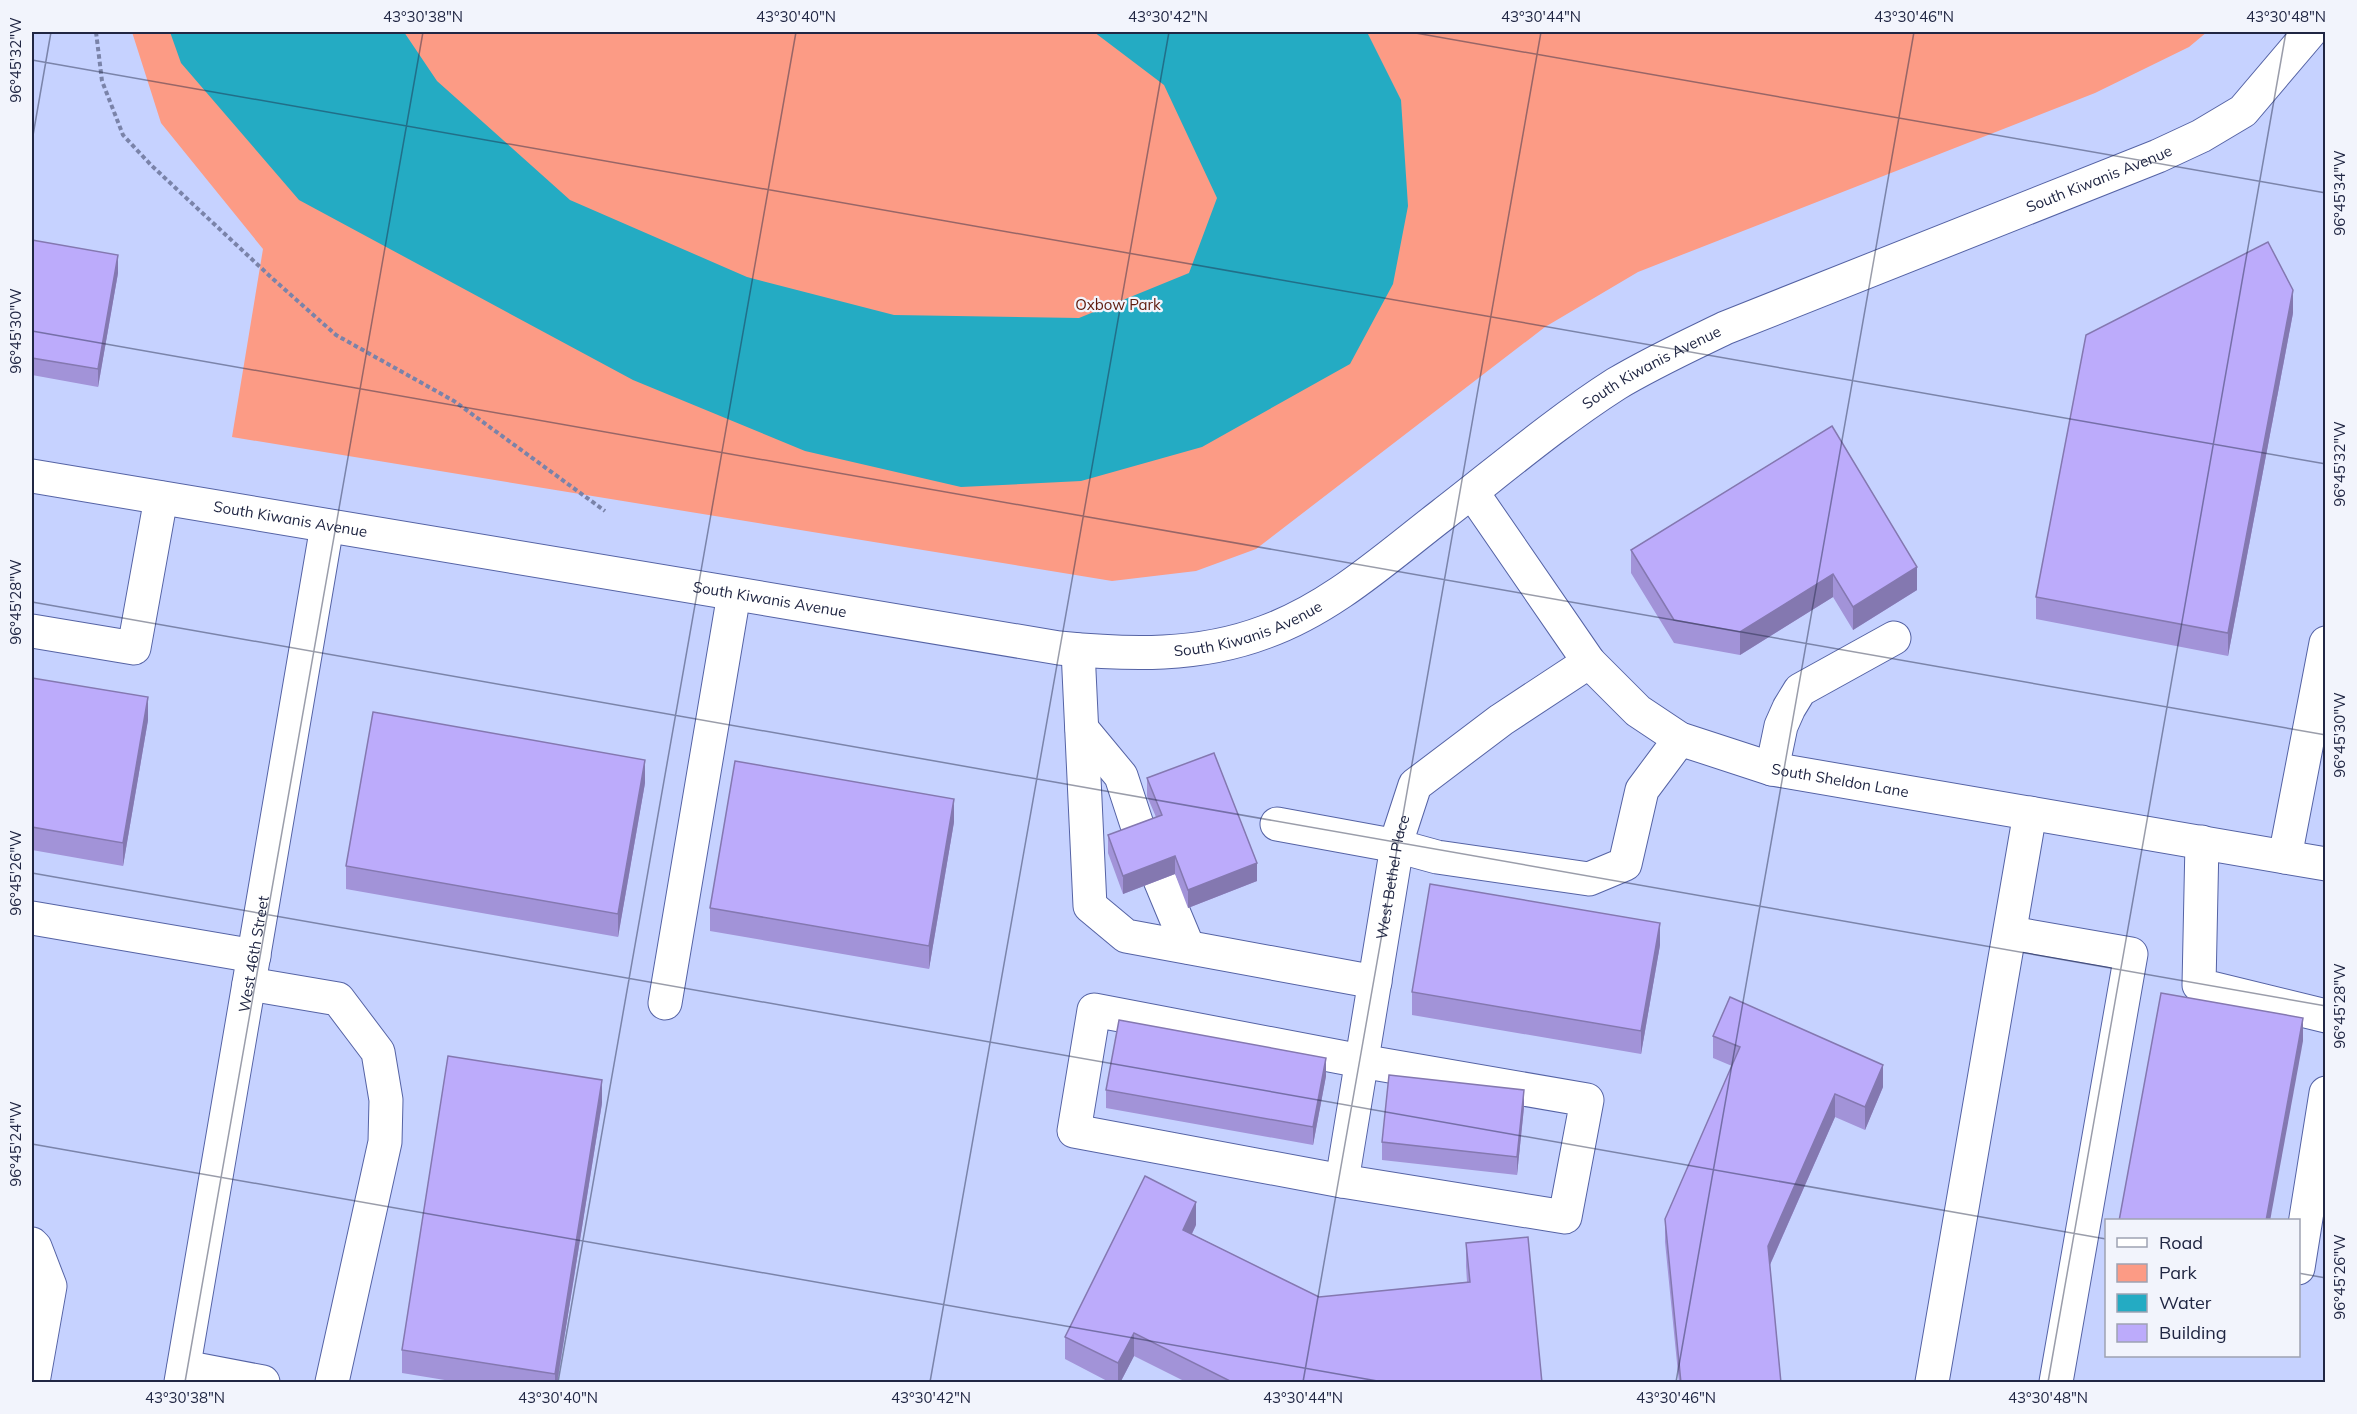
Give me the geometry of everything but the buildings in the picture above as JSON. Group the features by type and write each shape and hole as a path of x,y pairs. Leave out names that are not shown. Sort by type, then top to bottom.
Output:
{"street":[{"name":"South Kiwanis Avenue","path":"32,476 1078,650 1119,654 1173,652 1223,644 1264,633 1302,616 1349,586 1555,427 1616,385 1664,357 1725,328 2158,156 2201,136 2243,111 2310,32"},
{"name":"South Sheldon Lane","path":"1472,492 1589,662 1638,711 1680,739 1772,769 2325,864"},
{"path":"32,631 134,648 161,498"},
{"name":"West 46th Street","path":"182,1375 327,526"},
{"path":"665,1004 734,594"},
{"path":"1772,769 1781,726 1800,690 1894,638"},
{"path":"2285,857 2317,741 2325,643"},
{"path":"1078,650 1090,906 1126,936 1375,982"},
{"name":"West Bethel Place","path":"1342,1181 1397,846 1415,785 1502,720 1589,662"},
{"path":"1082,729 1121,776 1142,840"},
{"path":"1277,824 1397,846 1437,857 1589,879 1625,864 1642,790 1680,739"},
{"path":"1932,1383 2030,813"},
{"path":"2202,842 2199,985 2325,1016"},
{"path":"1160,880 1188,947"},
{"path":"32,918 251,970 338,999 378,1052 386,1100 385,1142 332,1383"},
{"path":"2011,933 2131,954 2056,1383"},
{"path":"1094,1010 1362,1061 1587,1100 1565,1217 1342,1181 1074,1131 1094,1010"},
{"path":"2300,1258 2321,1154 2325,1093"},
{"path":"32,1244 50,1286 34,1363"},
{"path":"182,1375 263,1383"}],"path":[{"path":"96,32 102,81 123,135 151,165 336,335 454,401 606,511"}],"green space":[{"name":"Oxbow Park","path":"132,32 2207,32 2189,47 2095,93 1638,272 1545,327 1256,549 1196,571 1112,581 232,437 263,249 161,123"}],"water":[{"path":"170,32 404,32 437,81 570,200 747,277 894,315 1079,318 1189,273 1217,198 1164,85 1094,32 1367,32 1401,100 1408,206 1393,284 1350,364 1202,447 1081,481 961,487 805,451 633,380 299,200 181,63"}]}
